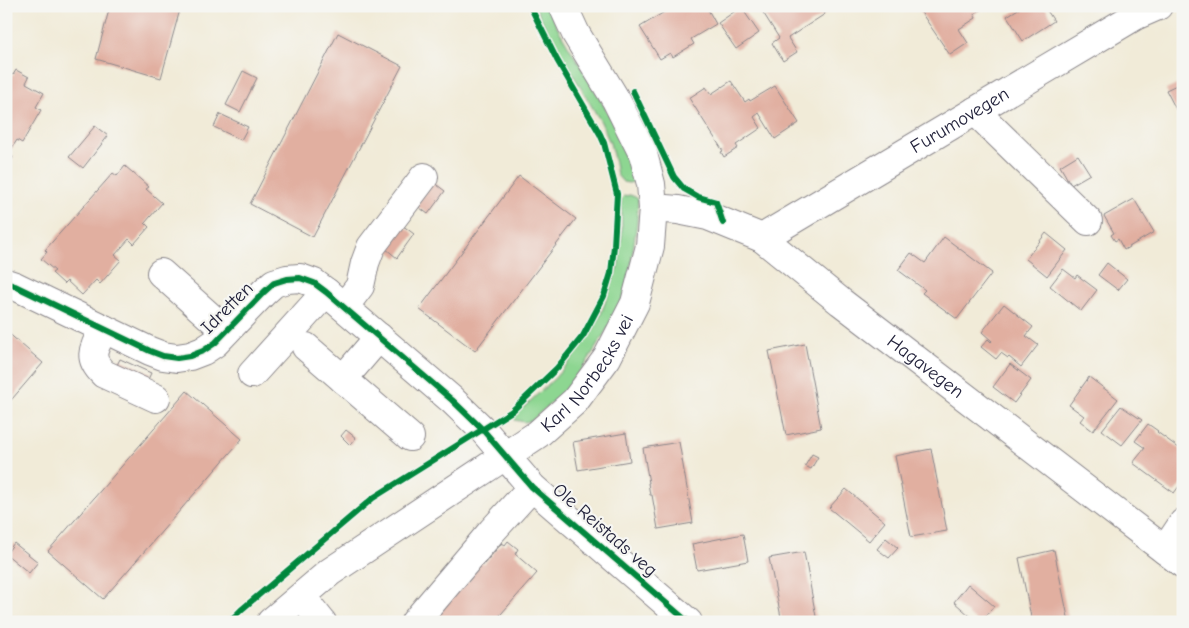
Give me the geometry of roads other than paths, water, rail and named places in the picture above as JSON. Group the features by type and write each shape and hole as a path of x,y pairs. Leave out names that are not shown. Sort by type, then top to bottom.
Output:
{"street":[{"name":"Karl Norbecks vei","path":"271,622 330,572 538,434 575,402 608,358 635,303 650,246 653,208 651,184 643,154 616,100 576,34 563,6"},
{"name":"Furumovegen","path":"762,238 1135,16 1158,6"},
{"path":"975,111 1088,221"},
{"path":"252,374 335,299 360,286 371,247 424,177"},
{"name":"Hagavegen","path":"653,208 678,210 708,216 762,238 841,302 1174,557"},
{"path":"161,273 226,331"},
{"name":"Idretten","path":"6,283 150,352 176,358 190,356 203,351 215,343 274,283 300,278 314,283 335,299 452,400 506,456"},
{"path":"104,329 94,350 94,363 98,369 104,374 156,398"},
{"path":"342,379 378,337"},
{"path":"306,347 410,437"},
{"name":"Ole Reistads veg","path":"506,456 532,487 688,622"},
{"path":"415,622 532,487"},
{"path":"1174,557 1183,523"},
{"path":"302,597 322,622"}]}
